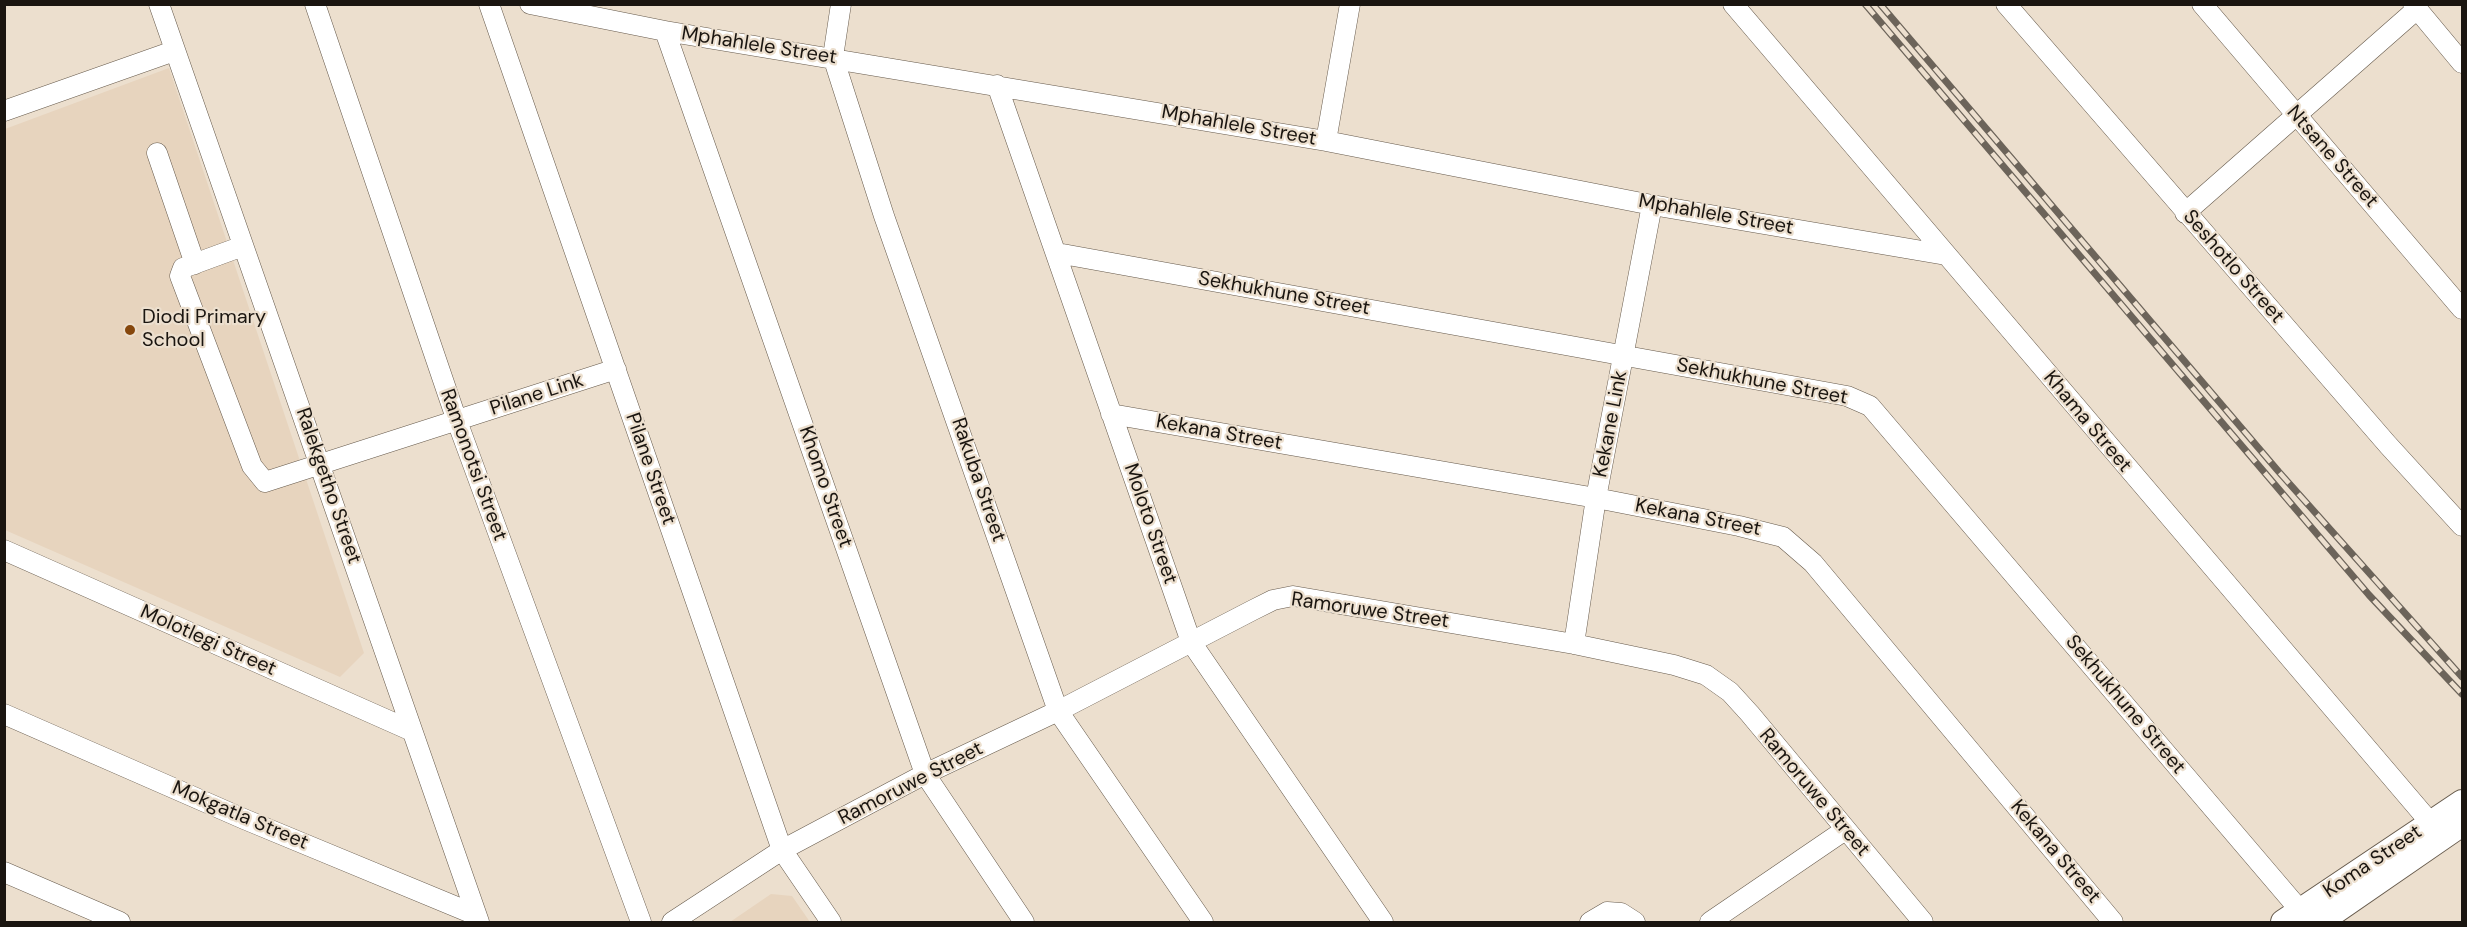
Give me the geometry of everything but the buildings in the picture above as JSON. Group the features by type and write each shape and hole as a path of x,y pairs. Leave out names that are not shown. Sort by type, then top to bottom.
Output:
{"main road":[{"name":"Koma Street","path":"2303,920 2445,828 2463,801"}],"street":[{"name":"Ralekgetho Street","path":"159,4 477,919"},
{"name":"Ramonotsi Street","path":"315,4 457,421 641,922"},
{"name":"Pilane Street","path":"489,4 782,850 831,922"},
{"name":"Mphahlele Street","path":"530,4 665,31 833,57 1326,141 1652,205 1946,255"},
{"name":"Rakuba Street","path":"841,4 833,57 884,216 1058,711 1203,922"},
{"path":"1326,141 1350,4"},
{"name":"Khama Street","path":"1733,4 1946,255 2445,828"},
{"name":"Seshotlo Street","path":"2006,4 2185,213 2463,526"},
{"name":"Ntsane Street","path":"2202,4 2463,309"},
{"path":"2185,213 2415,7 2463,63"},
{"name":"Khomo Street","path":"665,31 925,774 1024,922"},
{"path":"4,111 174,51"},
{"name":"Moloto Street","path":"997,85 1191,642 1383,922"},
{"path":"157,153 195,264 243,246"},
{"name":"Kekane Link","path":"1574,644 1596,498 1652,205"},
{"name":"Sekhukhune Street","path":"1057,253 1836,394 1870,406 2303,920"},
{"name":"Pilane Link","path":"195,264 183,268 180,272 180,280 256,472 260,480 269,483 616,369"},
{"name":"Kekana Street","path":"1111,414 1596,498 1768,532 1795,545 1814,563 2114,922"},
{"name":"Molotlegi Street","path":"4,550 412,731"},
{"name":"Ramoruwe Street","path":"672,922 782,850 925,774 1058,711 1273,600 1293,597 1574,644 1674,665 1706,675 1719,682 1750,714 1923,922"},
{"name":"Mokgatla Street","path":"4,714 477,919"},
{"path":"1710,922 1845,830"},
{"path":"4,872 120,922"},
{"path":"1590,922 1607,912 1621,913 1635,922"}],"shaded area":[{"name":"Diodi Primary School","path":"169,68 364,653 340,677 5,530 5,129"},
{"path":"771,894 792,896 810,922 730,922"}],"railway":[{"path":"1865,4 2369,595 2462,694"},
{"path":"1880,4 2279,472 2462,677"}],"place":[{"name":"Diodi Primary School","path":"130,330"}]}
